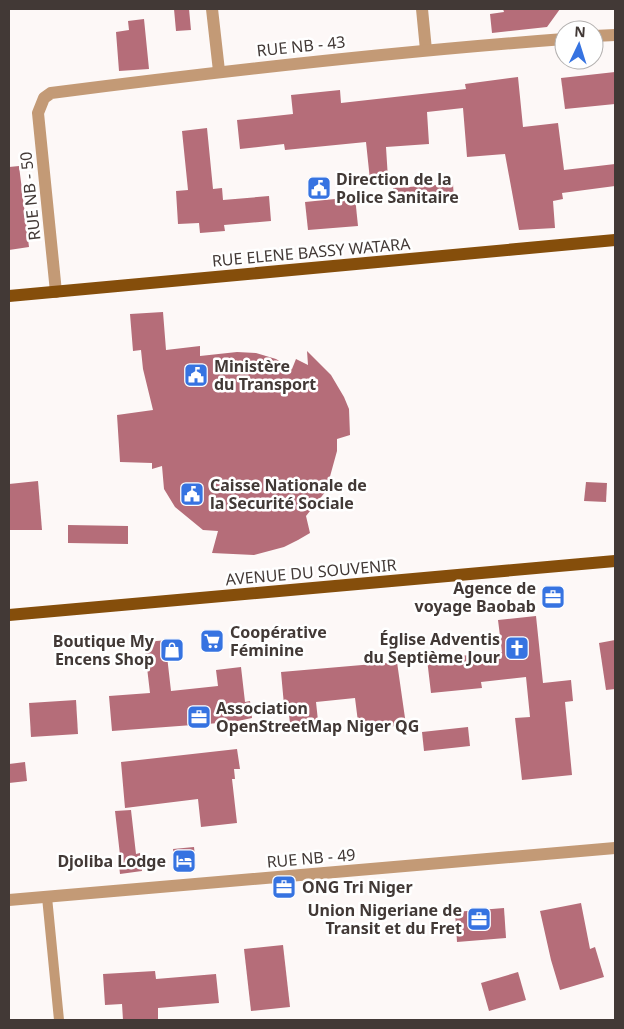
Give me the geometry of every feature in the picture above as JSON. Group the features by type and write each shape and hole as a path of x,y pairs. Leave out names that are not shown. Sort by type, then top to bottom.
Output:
{"main road":[{"name":"RUE ELENE BASSY WATARA","path":"9,296 615,240"},
{"name":"AVENUE DU SOUVENIR","path":"9,615 615,561"}],"street":[{"path":"212,9 219,71"},
{"path":"422,9 426,50"},
{"name":"RUE NB - 43","path":"44,98 51,93 219,71 426,50 554,40"},
{"name":"RUE NB - 50","path":"44,98 38,113 56,292"},
{"name":"RUE NB - 49","path":"9,900 615,848"}],"lane":[{"path":"47,897 59,1020"}],"building":[{"path":"174,9 189,9 191,30 176,31"},
{"path":"503,9 560,9 547,27 492,33 490,14 504,12"},
{"path":"144,19 149,69 119,71 116,32 129,30 128,21"},
{"path":"615,72 615,104 565,109 561,78"},
{"path":"518,77 523,127 558,123 564,170 615,164 615,186 562,193 563,199 553,201 555,228 519,230 505,154 467,157 463,108 427,112 429,144 386,147 388,179 370,180 366,142 285,150 284,144 240,149 237,120 293,114 291,95 340,90 341,103 466,89 465,84"},
{"path":"207,128 213,189 222,188 223,200 269,196 271,221 224,225 225,231 200,233 199,223 178,224 176,191 188,190 182,131"},
{"path":"19,166 29,247 9,250 9,167"},
{"path":"453,184 454,199 394,203 393,188"},
{"path":"355,197 358,226 308,230 305,202"},
{"path":"163,312 166,350 200,346 200,356 237,352 256,353 276,359 292,369 296,359 308,365 307,351 331,375 349,409 350,435 337,439 337,451 326,491 306,516 310,533 284,547 254,555 212,553 218,531 203,530 175,507 164,489 162,466 152,469 152,463 120,462 117,415 153,410 143,369 141,350 133,351 130,314"},
{"path":"38,481 42,530 9,530 9,484"},
{"path":"586,482 607,483 606,502 584,501"},
{"path":"68,525 128,526 128,544 68,543"},
{"path":"536,616 543,683 571,680 573,701 565,702 572,775 522,780 515,718 530,717 526,677 481,682 482,688 431,693 427,659 502,652 498,620"},
{"path":"181,639 182,654 167,656 171,691 218,686 216,670 241,667 245,702 250,701 252,718 233,722 112,731 109,696 150,693 144,642"},
{"path":"615,640 615,689 606,690 599,643"},
{"path":"397,662 406,725 359,730 355,698 316,702 319,730 291,733 288,705 284,705 281,672"},
{"path":"76,700 78,734 31,737 29,703"},
{"path":"468,727 470,746 424,751 422,732"},
{"path":"237,749 240,769 234,769 235,779 232,779 237,823 201,827 198,799 125,808 121,762"},
{"path":"25,762 27,781 9,783 9,764"},
{"path":"131,810 136,854 140,853 142,871 120,874 118,856 120,855 115,811"},
{"path":"194,847 196,866 176,869 173,849"},
{"path":"581,903 590,949 595,947 604,977 560,990 540,911"},
{"path":"504,908 506,938 457,942 455,912"},
{"path":"283,945 290,1007 251,1011 244,949"},
{"path":"155,971 156,979 216,974 219,1003 158,1008 158,1020 123,1020 122,1004 105,1005 103,974"},
{"path":"518,972 526,1000 489,1011 481,983"}],"place":[{"name":"Direction de la Police Sanitaire","path":"319,188"},
{"name":"Ministère du Transport","path":"196,375"},
{"name":"Caisse Nationale de la Securité Sociale","path":"192,494"},
{"name":"Agence de voyage Baobab","path":"553,597"},
{"name":"Coopérative Féminine","path":"212,641"},
{"name":"Église Adventis du Septième Jour","path":"517,648"},
{"name":"Boutique My Encens Shop","path":"172,650"},
{"name":"Association OpenStreetMap Niger QG","path":"199,717"},
{"name":"Djoliba Lodge","path":"184,861"},
{"name":"ONG Tri Niger","path":"284,887"},
{"name":"Union Nigeriane de Transit et du Fret","path":"479,919"}]}
